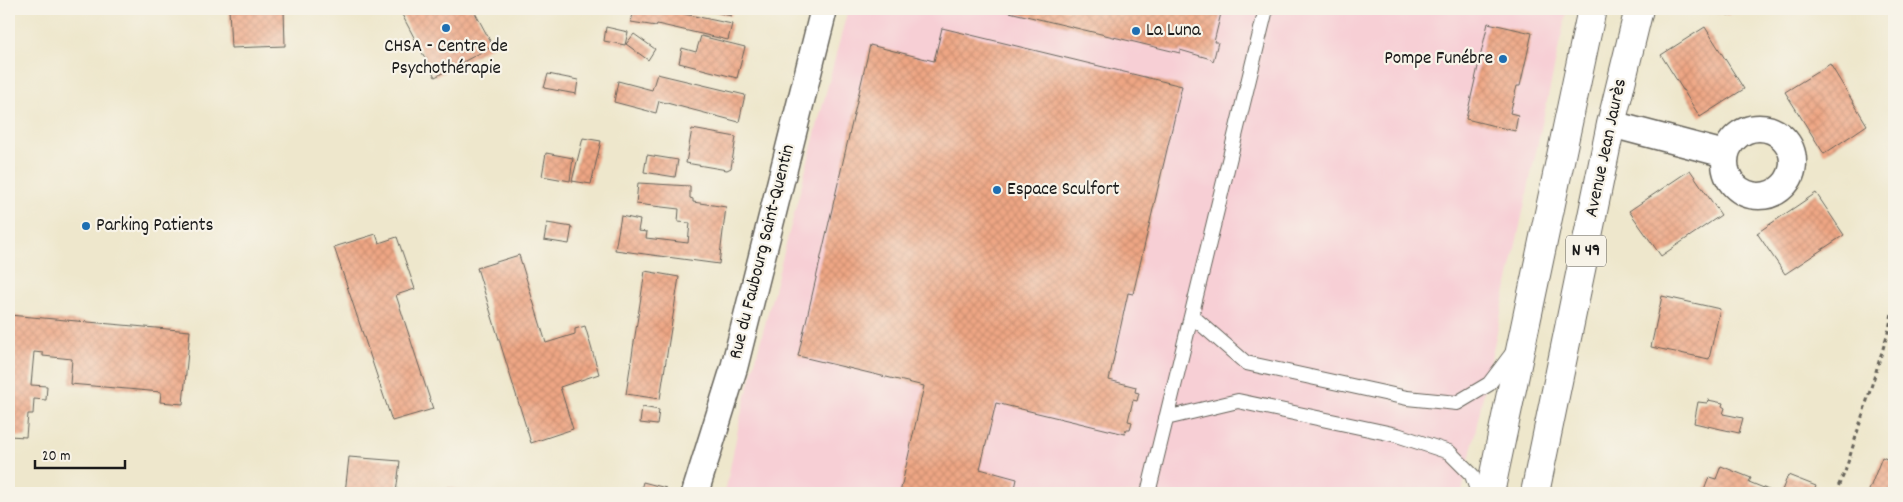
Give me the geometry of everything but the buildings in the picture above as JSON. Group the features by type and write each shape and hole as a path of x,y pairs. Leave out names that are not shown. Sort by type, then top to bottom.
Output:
{"main road":[{"name":"N 49","path":"1490,493 1592,9"},
{"name":"Avenue Jean Jaurès","path":"1535,493 1611,124 1639,9"}],"street":[{"name":"Rue du Faubourg Saint-Quentin","path":"695,493 734,368 824,9"},
{"path":"1611,124 1725,154"}],"lane":[{"path":"1148,493 1266,9"},
{"path":"1192,316 1246,363 1407,398 1457,403 1489,384 1521,343"},
{"path":"1166,418 1238,402 1396,436 1449,452 1472,475 1478,493"}],"path":[{"path":"1836,493 1845,472 1881,356 1894,302"}],"shaded area":[{"path":"848,9 1567,9 1462,493 725,493 740,419"}],"place":[{"name":"CHSA - Centre de Psychothérapie","path":"446,28"},
{"name":"La Luna","path":"1136,31"},
{"name":"Pompe Funébre","path":"1503,59"},
{"name":"Espace Sculfort","path":"997,190"},
{"name":"Parking Patients","path":"86,226"}]}
